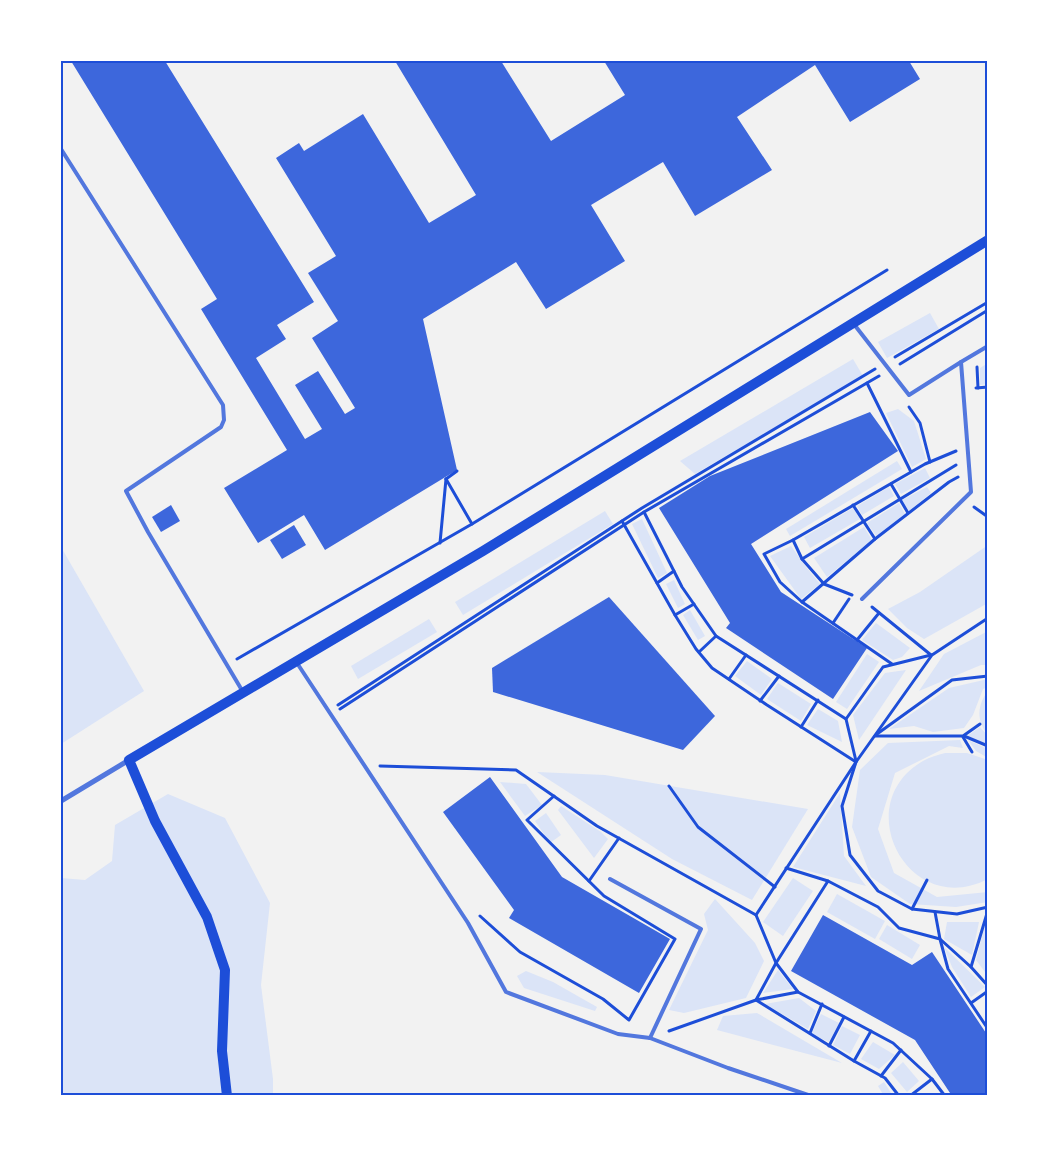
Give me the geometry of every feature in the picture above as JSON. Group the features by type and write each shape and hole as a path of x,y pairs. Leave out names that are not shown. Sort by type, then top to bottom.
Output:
{"main road":[{"path":"228,1096 222,1051 225,970 207,917 155,821 129,760 483,551 988,240"}],"street":[{"path":"61,801 129,760"}],"lane":[{"path":"61,149 223,406 225,413 221,427 126,491 148,532 243,692"},
{"path":"853,323 909,395 988,346"},
{"path":"862,599 971,492 961,362"},
{"path":"296,661 468,924 506,992 618,1034 650,1038 728,1068 811,1096"},
{"path":"610,879 701,928 650,1038"}],"path":[{"path":"227,665 472,524 887,270"},
{"path":"330,713 642,508 988,302"},
{"path":"330,713 625,526 644,512 890,370 988,310"},
{"path":"977,364 978,388"},
{"path":"867,383 911,472"},
{"path":"905,401 920,423 930,462"},
{"path":"893,664 802,602 780,582 764,554 793,540 911,472 968,446"},
{"path":"802,559 969,457"},
{"path":"440,543 446,479 457,471"},
{"path":"802,602 908,513 949,482 970,471"},
{"path":"446,479 472,524"},
{"path":"891,484 908,513"},
{"path":"854,505 875,539"},
{"path":"642,508 682,587 716,636 846,719 856,762 842,806 850,855 878,891 912,910 957,914 988,909 971,967"},
{"path":"622,521 675,615 699,652 712,668 856,762"},
{"path":"793,540 802,559 824,584 862,599 932,655"},
{"path":"657,583 674,571"},
{"path":"833,623 851,595"},
{"path":"675,615 694,604"},
{"path":"858,640 879,613"},
{"path":"846,719 883,667 932,655 988,618"},
{"path":"699,652 716,636"},
{"path":"728,679 746,655"},
{"path":"756,915 856,762 932,655"},
{"path":"760,701 779,676"},
{"path":"875,736 952,680 988,676"},
{"path":"802,727 818,700"},
{"path":"963,736 980,724"},
{"path":"875,736 963,736 988,746"},
{"path":"963,736 972,752"},
{"path":"382,774 376,766 516,770 597,826 756,915 776,963 798,992 893,1043 932,1079 945,1096"},
{"path":"669,786 698,828 775,887"},
{"path":"478,914 520,952 603,999 629,1020 675,939 604,896 527,820 554,796"},
{"path":"589,881 619,838"},
{"path":"786,868 828,881 878,907 899,928 940,939 971,967 988,986"},
{"path":"912,910 927,880"},
{"path":"756,1000 776,963 828,881"},
{"path":"935,912 948,968 988,1029"},
{"path":"971,1003 988,991"},
{"path":"650,1038 756,1000 798,992"},
{"path":"756,1000 885,1078 899,1096"},
{"path":"810,1033 822,1004"},
{"path":"830,1046 844,1017"},
{"path":"854,1061 871,1031"},
{"path":"881,1076 901,1050"},
{"path":"910,1096 932,1079"}],"shaded area":[{"path":"930,313 939,329 887,358 878,342"},
{"path":"853,359 863,376 695,474 680,461"},
{"path":"988,363 988,384 980,385 980,368"},
{"path":"898,409 914,421 926,459 912,467 886,413"},
{"path":"897,461 902,469 790,536 786,529"},
{"path":"925,468 930,478 901,494 895,484"},
{"path":"889,487 894,496 862,515 857,506"},
{"path":"927,487 931,493 909,511 902,500"},
{"path":"899,503 905,514 877,537 867,523"},
{"path":"853,508 860,519 810,548 804,537"},
{"path":"605,511 613,524 463,615 455,602"},
{"path":"642,519 667,573 658,578 632,524"},
{"path":"864,527 872,540 827,577 814,558"},
{"path":"988,545 988,603 924,639 907,628 888,609 920,592"},
{"path":"791,546 820,584 801,599 770,556"},
{"path":"61,547 144,691 61,744"},
{"path":"674,580 685,604 678,608 666,584"},
{"path":"690,610 705,636 698,640 683,615"},
{"path":"429,619 437,632 358,679 351,666"},
{"path":"876,623 910,648 902,657 893,660 862,640"},
{"path":"988,631 988,665 981,665 919,691 944,654"},
{"path":"867,654 879,662 847,709 836,702"},
{"path":"747,661 772,679 761,695 735,676"},
{"path":"906,670 859,740 853,715 885,673"},
{"path":"988,679 988,687 983,689 973,715 964,728 933,732 914,726 889,729 949,688"},
{"path":"778,683 811,704 801,721 767,699"},
{"path":"988,691 988,735 981,724 979,713 984,696"},
{"path":"818,709 838,721 842,742 807,725"},
{"path":"980,727 988,736 988,744 967,736"},
{"path":"960,740 963,748 949,746 895,773 878,829 894,873 937,897 988,892 988,902 956,907 910,904 871,877 852,827 860,770 888,743"},
{"path":"968,740 988,749 988,758 976,751"},
{"path":"945,753 967,753 988,760 988,879 959,887 934,884 913,871 897,852 890,828 890,803 901,780 923,761"},
{"path":"537,772 605,775 808,809 752,900 672,859"},
{"path":"500,782 526,784 542,805 525,816"},
{"path":"840,793 844,856 866,886 793,867"},
{"path":"168,794 225,818 270,903 261,985 273,1079 273,1096 61,1096 61,878 85,880 112,861 115,825"},
{"path":"561,806 601,832 608,839 594,858 558,810"},
{"path":"546,813 561,835 550,843 535,821"},
{"path":"793,878 813,891 783,936 763,922"},
{"path":"837,894 885,921 875,939 827,912"},
{"path":"715,899 755,943 764,961 746,998 684,1013 669,1010 708,930 704,914"},
{"path":"986,921 988,921 988,976 976,960"},
{"path":"947,922 979,922 972,955 944,939"},
{"path":"887,925 920,945 912,959 879,939"},
{"path":"944,947 985,987 971,997 952,967"},
{"path":"778,970 793,989 763,993"},
{"path":"526,971 553,982 597,1007 595,1011 524,988 517,976"},
{"path":"799,998 816,1011 808,1029 765,1004"},
{"path":"757,1013 842,1063 717,1030 723,1016"},
{"path":"821,1014 839,1023 829,1042 811,1034"},
{"path":"842,1026 860,1035 850,1054 833,1045"},
{"path":"873,1042 895,1055 879,1069 861,1059"},
{"path":"903,1062 919,1081 907,1092 891,1073"},
{"path":"884,1082 893,1096 884,1096 878,1086"}],"building":[{"path":"71,61 165,61 314,302 277,325 286,339 256,358 305,439 322,429 295,385 318,371 345,414 355,408 312,338 338,321 308,273 336,256 276,158 299,143 304,151 363,114 429,223 476,195 395,61 501,61 551,141 625,95 604,61 909,61 920,79 850,122 815,65 737,117 772,170 695,216 663,162 591,205 625,261 546,309 516,262 423,319 457,470 325,550 304,515 258,543 224,488 287,450 201,309 217,299"},
{"path":"870,412 898,451 751,544 781,592 867,648 833,699 726,628 730,623 659,508 710,476"},
{"path":"171,505 180,521 161,532 152,517"},
{"path":"294,525 306,545 282,559 270,540"},
{"path":"609,597 715,716 683,750 493,692 492,668"},
{"path":"490,777 562,877 670,939 639,993 509,918 514,910 443,812"},
{"path":"823,915 912,965 932,952 988,1036 988,1096 952,1096 915,1040 791,971"}]}
